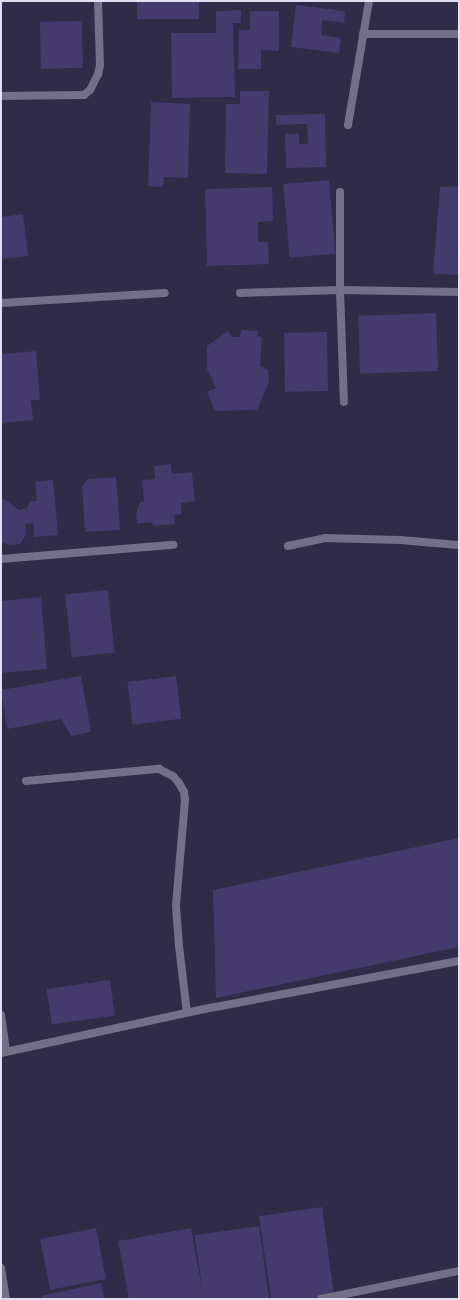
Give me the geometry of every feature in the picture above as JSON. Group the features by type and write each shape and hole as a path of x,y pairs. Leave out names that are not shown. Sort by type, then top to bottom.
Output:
{"street":[{"path":"1,96 84,95 90,90 98,74 100,65 98,1"},
{"path":"348,124 369,1"},
{"path":"363,34 459,34"},
{"path":"340,192 340,290 344,402"},
{"path":"240,293 340,290 459,292"},
{"path":"1,303 165,293"},
{"path":"288,546 325,538 400,540 459,545"},
{"path":"1,559 173,545"},
{"path":"26,781 159,769 173,776 179,783 184,792 185,800 176,906 187,1012"},
{"path":"1,1015 3,1053 187,1012 459,961"},
{"path":"1,1268 6,1299"},
{"path":"321,1299 459,1271"}],"building":[{"path":"137,1 199,1 199,19 137,19"},
{"path":"296,5 345,11 344,23 322,20 321,35 341,38 339,53 291,47"},
{"path":"241,10 241,23 233,23 235,97 172,98 171,33 216,33 216,11"},
{"path":"250,11 279,11 279,51 261,50 261,69 238,69 239,30 250,30"},
{"path":"82,21 83,68 41,69 40,22"},
{"path":"240,91 269,91 267,174 225,173 226,104 240,104"},
{"path":"151,102 190,104 188,178 164,177 163,187 148,186"},
{"path":"325,114 326,167 286,168 285,134 299,134 299,144 308,144 307,124 276,125 276,115"},
{"path":"329,180 335,254 290,258 283,184"},
{"path":"459,186 459,275 433,274 440,187"},
{"path":"272,187 273,221 258,222 258,242 268,242 269,264 207,266 205,189"},
{"path":"23,214 28,256 1,259 1,217"},
{"path":"436,313 438,371 360,374 358,316"},
{"path":"242,330 258,331 257,336 262,337 260,366 268,370 269,382 257,410 215,411 207,392 216,388 207,369 207,346 228,331 232,337 239,337"},
{"path":"327,332 328,391 285,392 284,333"},
{"path":"36,351 40,400 31,400 33,420 1,423 1,354"},
{"path":"171,464 172,474 192,472 195,501 181,503 182,514 174,515 175,524 154,526 151,522 137,524 136,513 140,502 144,502 142,480 155,479 154,466"},
{"path":"116,477 120,530 85,532 82,486 88,479"},
{"path":"53,480 58,535 34,537 33,523 25,524 26,535 20,544 10,545 1,542 1,499 6,500 19,510 27,508 30,501 37,501 35,482"},
{"path":"108,590 115,653 72,657 65,594"},
{"path":"41,597 47,669 1,673 1,601"},
{"path":"81,676 91,732 71,736 61,719 7,729 1,690"},
{"path":"176,676 181,719 133,725 127,682"},
{"path":"459,838 459,947 216,998 213,890"},
{"path":"110,980 115,1016 52,1025 47,989"},
{"path":"322,1207 334,1295 307,1299 271,1299 259,1216"},
{"path":"259,1226 269,1299 204,1299 195,1235"},
{"path":"96,1228 106,1279 50,1290 40,1239"},
{"path":"191,1228 204,1299 129,1299 118,1241"},
{"path":"101,1283 104,1299 42,1299 41,1296"}]}
